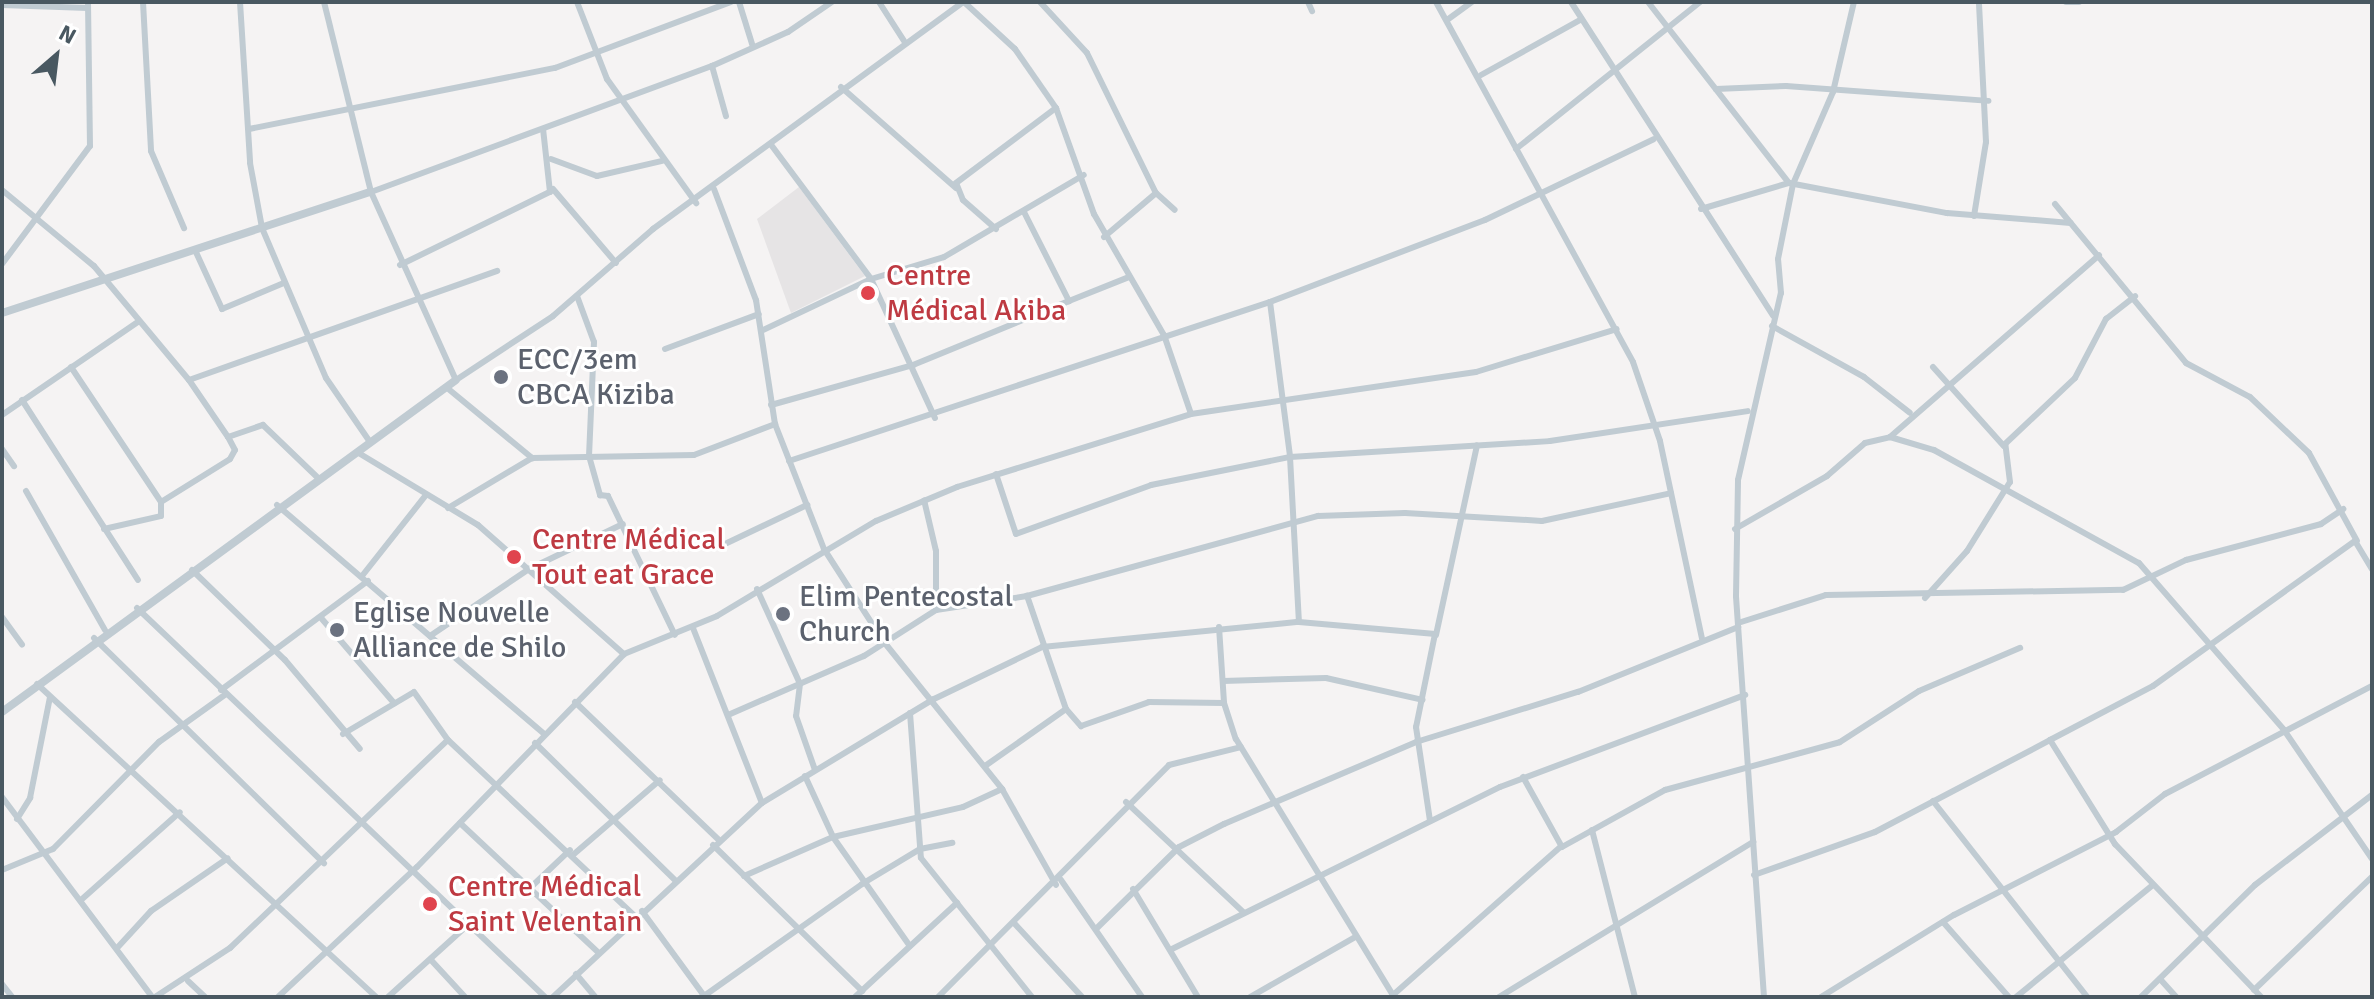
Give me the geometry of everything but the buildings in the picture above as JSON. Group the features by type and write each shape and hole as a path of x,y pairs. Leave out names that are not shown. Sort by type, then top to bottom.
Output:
{"street":[{"path":"143,2 151,151 184,228"},
{"path":"240,2 249,129 262,228 307,340 370,442"},
{"path":"324,2 371,192 414,301 456,380"},
{"path":"577,2 595,54 620,101 696,203"},
{"path":"249,129 595,54 731,2"},
{"path":"739,2 753,47"},
{"path":"2,313 102,275 195,250 371,192 620,101 753,47 832,2"},
{"path":"879,2 904,41"},
{"path":"2,712 94,638 192,570 277,505 577,296 772,146 841,87 963,2 1015,49 1056,108 1084,175 1104,237 1164,335 1191,414"},
{"path":"1040,2 1087,53 1156,193 1175,210"},
{"path":"1308,2 1312,11"},
{"path":"1436,2 1481,75 1537,189 1617,329 1654,422 1702,639"},
{"path":"1447,20 1472,2"},
{"path":"1571,2 1654,139 1773,315"},
{"path":"1648,2 1791,184"},
{"path":"1516,149 1700,2"},
{"path":"1974,216 1986,142 1979,2"},
{"path":"2066,2 2079,2"},
{"path":"1764,997 1738,625 1735,529 1748,411 1772,326 1791,184 1833,92 1853,3"},
{"path":"2,5 90,4 90,146 41,218 2,263"},
{"path":"1481,75 1582,19"},
{"path":"712,66 726,116"},
{"path":"841,87 956,188 996,229"},
{"path":"1716,89 1986,99"},
{"path":"956,188 969,170 1056,108"},
{"path":"543,129 551,159 553,189 616,263"},
{"path":"789,461 935,418 1164,335 1270,302 1485,220 1537,189 1654,139"},
{"path":"772,146 871,279 935,418"},
{"path":"551,159 597,176 623,176 662,161"},
{"path":"763,330 871,279 944,257 1084,175"},
{"path":"1701,209 1791,184 1974,216 2072,223"},
{"path":"400,265 553,189"},
{"path":"714,189 759,314 775,424 824,549 884,642 934,699 1002,789 1059,882 1097,928 1142,997"},
{"path":"2,190 41,218 102,275 189,380 235,450 230,459 161,502"},
{"path":"1104,237 1156,193"},
{"path":"2055,204 2135,296 2186,363 2282,424 2314,458 2372,569"},
{"path":"1024,212 1069,301"},
{"path":"195,250 222,309 284,283"},
{"path":"1890,437 1910,413 1951,386 2099,255"},
{"path":"189,380 497,271"},
{"path":"771,405 913,365 1129,277"},
{"path":"577,296 594,342 589,456 600,495 623,524 675,635"},
{"path":"2004,446 2075,378 2107,317 2135,296"},
{"path":"1270,302 1290,457 1299,622"},
{"path":"665,349 759,314"},
{"path":"2,415 138,322"},
{"path":"1772,326 1864,377 1910,413"},
{"path":"278,997 417,867 624,654 693,628 824,549 924,500 996,474 1191,414 1505,366 1617,329"},
{"path":"71,367 161,502 161,516 104,529"},
{"path":"1925,598 1967,551 2011,477 2004,446 1933,367"},
{"path":"446,387 532,458"},
{"path":"22,400 138,580"},
{"path":"996,474 1016,534 1151,485 1290,457 1477,445 1748,411"},
{"path":"448,508 532,458 694,455 775,424"},
{"path":"228,437 263,425 317,477"},
{"path":"1735,529 1830,473 1862,445 1890,437 1934,450 2132,558 2284,730 2372,859"},
{"path":"1430,821 1416,742 1436,635 1465,518 1477,445"},
{"path":"2,449 14,466"},
{"path":"357,451 448,508 529,569 624,654"},
{"path":"26,491 105,630"},
{"path":"728,715 800,684 884,642 936,610 1027,596 1294,523 1348,512 1542,521 1671,493"},
{"path":"2,870 45,854 133,766 224,692 322,619 365,578 426,495"},
{"path":"924,500 936,551 936,610"},
{"path":"277,505 544,734"},
{"path":"727,543 807,505"},
{"path":"1097,928 1133,889 1179,847 1416,742 1578,692 1702,639 1824,595 1925,598 2106,592 2150,578 2186,560 2321,524 2343,509"},
{"path":"430,636 529,569 623,524"},
{"path":"1754,875 1825,854 2050,740 2212,646 2357,541"},
{"path":"192,570 278,654 343,734 360,749"},
{"path":"757,589 800,684 796,716 815,770"},
{"path":"1027,596 1042,647 1066,709 1081,726 1149,702 1224,703"},
{"path":"137,608 224,692 417,867 545,997"},
{"path":"2,617 22,645"},
{"path":"322,619 394,703"},
{"path":"553,997 675,880 762,803 934,699 1042,647 1219,627 1299,622 1436,635"},
{"path":"1219,627 1224,703 1241,747 1316,878 1394,996 1560,847 1661,792 1836,743 1919,691 2020,648"},
{"path":"693,628 762,803"},
{"path":"94,638 324,863"},
{"path":"1223,681 1326,678 1423,700"},
{"path":"37,684 133,766 376,997"},
{"path":"1821,997 1943,922 2109,836 2165,794 2372,686"},
{"path":"343,734 416,692 448,740 572,852 636,917"},
{"path":"1172,949 1523,777 1745,695"},
{"path":"17,819 30,798 50,697"},
{"path":"575,702 660,780 744,876 862,991"},
{"path":"985,766 1066,709"},
{"path":"910,713 920,811 920,849 990,948 1032,997"},
{"path":"2,797 154,997 188,981 278,906 368,822 448,740"},
{"path":"2050,740 2109,836 2261,997"},
{"path":"535,743 675,880"},
{"path":"943,995 1059,882 1126,802 1179,759 1241,747"},
{"path":"805,776 833,837 862,884 910,946"},
{"path":"1523,777 1560,847"},
{"path":"530,888 572,852 617,822 660,780"},
{"path":"744,876 833,837 920,811 963,807 1002,789"},
{"path":"2141,997 2202,937 2340,816 2372,795"},
{"path":"1933,801 1999,892 2087,997"},
{"path":"1126,802 1179,847 1244,913"},
{"path":"81,900 180,812"},
{"path":"460,823 599,953"},
{"path":"1592,830 1635,997"},
{"path":"1499,997 1617,922 1753,842"},
{"path":"642,911 705,996 796,926 862,884 920,849 952,843"},
{"path":"118,947 151,911 228,858"},
{"path":"2254,990 2372,877"},
{"path":"2016,997 2153,885"},
{"path":"1133,889 1172,949 1198,997"},
{"path":"855,997 957,903"},
{"path":"1943,922 2009,997"},
{"path":"388,997 470,923"},
{"path":"1014,923 1082,997"},
{"path":"1250,997 1355,937"},
{"path":"431,960 465,997"},
{"path":"576,974 595,997"},
{"path":"2160,979 2176,997"},
{"path":"188,981 205,997"},
{"path":"2,984 12,997"}],"shaded area":[{"path":"799,187 865,276 791,313 757,219"}],"place":[{"name":"Centre Médical Akiba","path":"868,293"},
{"name":"ECC/3em CBCA Kiziba","path":"501,377"},
{"name":"Centre Médical Tout eat Grace","path":"514,557"},
{"name":"Elim Pentecostal Church","path":"783,614"},
{"name":"Eglise Nouvelle Alliance de Shilo","path":"337,630"},
{"name":"Centre Médical Saint Velentain","path":"430,904"}]}
